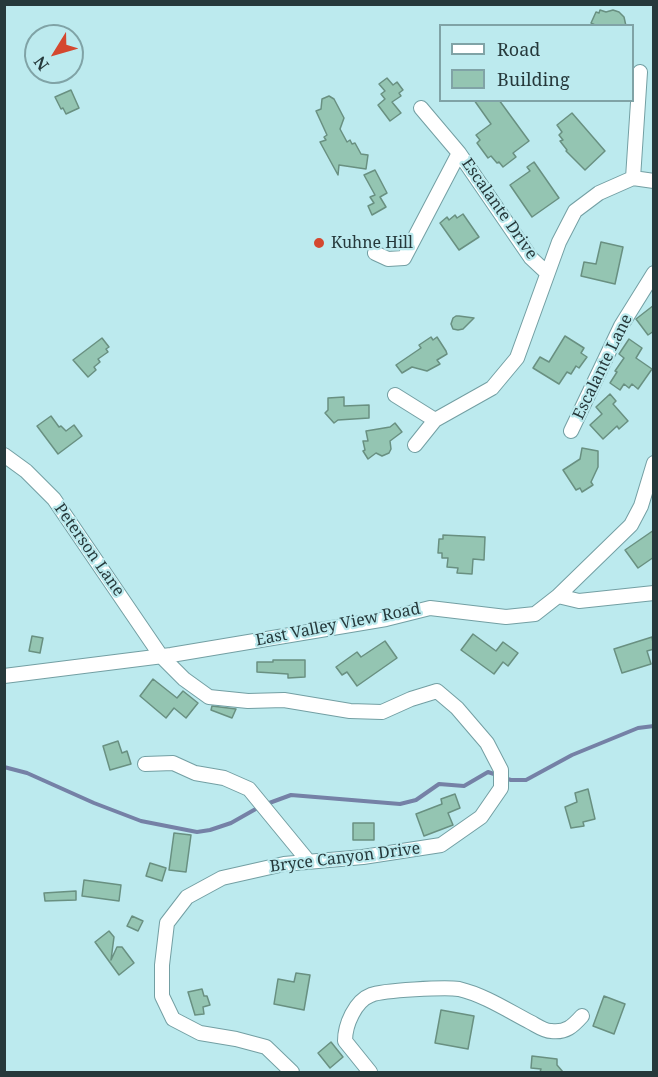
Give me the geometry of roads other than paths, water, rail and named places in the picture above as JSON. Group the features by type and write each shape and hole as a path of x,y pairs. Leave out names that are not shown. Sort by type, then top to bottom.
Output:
{"street":[{"path":"640,72 633,178 654,181"},
{"name":"Escalante Drive","path":"421,108 459,153 531,258 547,273 559,242 575,211 599,193 633,178"},
{"path":"375,253 388,259 404,258 459,153"},
{"path":"416,445 435,420 492,388 517,358 547,273"},
{"name":"Escalante Lane","path":"571,431 621,326 654,273"},
{"path":"395,395 435,420"},
{"name":"Peterson Lane","path":"4,455 26,471 54,499 161,656"},
{"name":"East Valley View Road","path":"161,656 386,619 430,608 506,617 535,614 558,596 631,525 641,506 654,463"},
{"path":"558,596 579,601 654,592"},
{"path":"4,676 161,656"},
{"name":"Bryce Canyon Drive","path":"161,656 184,679 209,697 248,701 284,700 350,711 382,712 411,699 437,691 457,708 487,743 501,770 501,788 481,817 441,845 363,857 284,864 222,878 187,897 167,923 162,965 162,996 173,1019 200,1033 266,1047 292,1072"},
{"path":"145,764 174,763 195,772 224,778 249,789 309,862"},
{"path":"370,1072 345,1041 345,1031 356,1007 371,995 428,988 458,989 488,1000 549,1032 573,1027 582,1016"}],"waterway":[{"path":"504,778 526,780 572,755 638,728 654,726"},
{"path":"4,767 27,773 141,821 197,832 231,823 261,806 291,795 400,804 416,800 439,784 464,786 488,772 497,775"}],"place":[{"name":"Kuhne Hill","path":"319,243"}]}
